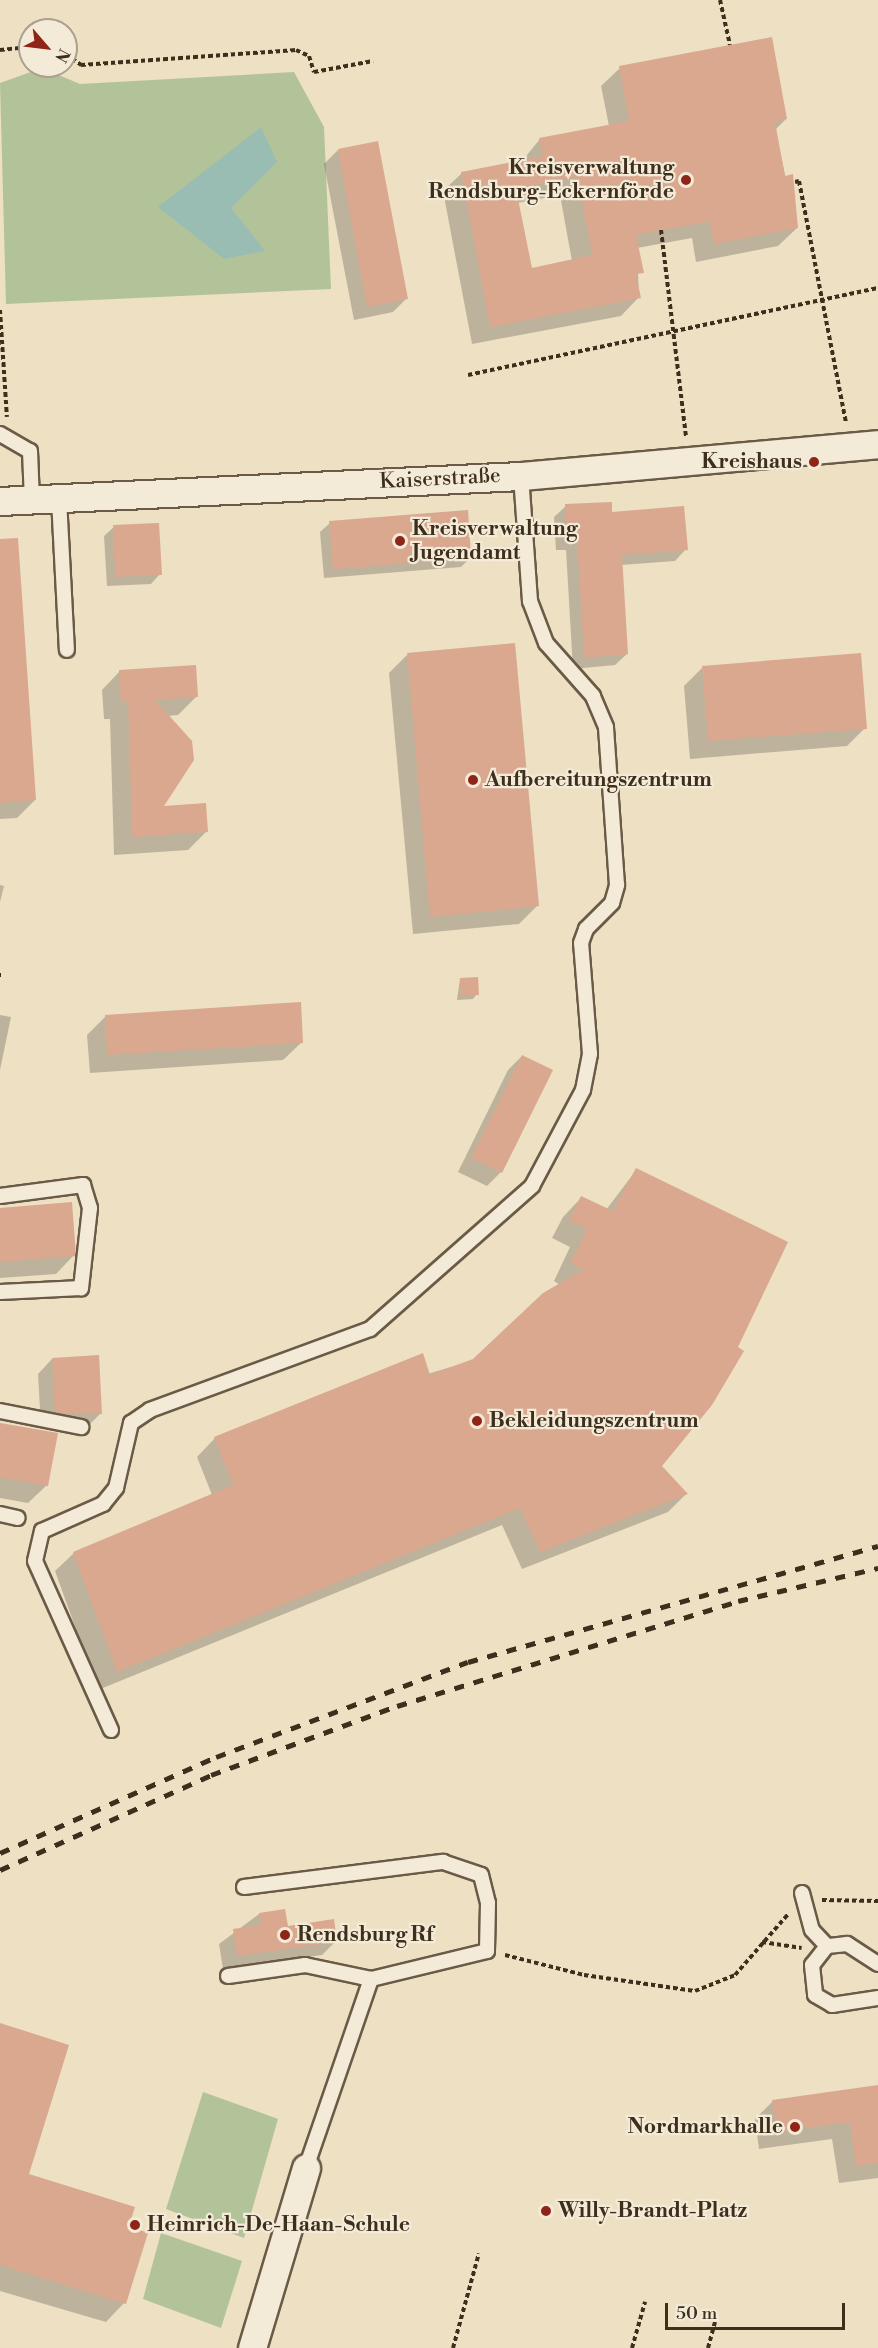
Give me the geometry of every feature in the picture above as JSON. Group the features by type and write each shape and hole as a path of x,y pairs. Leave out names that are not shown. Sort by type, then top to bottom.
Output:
{"street":[{"name":"Kaiserstraße","path":"0,501 521,476 688,459 851,449 878,444"},
{"path":"252,2348 306,2168"}],"lane":[{"path":"4,434 30,451 45,499 67,650"},
{"path":"111,1730 35,1561 42,1531 103,1504 116,1488 131,1423 150,1410 370,1329 532,1186 583,1090 590,1054 581,943 586,929 612,903 617,885 606,728 593,696 546,643 530,601 521,476"},
{"path":"0,1196 83,1185 90,1208 81,1288 0,1292"},
{"path":"0,1411 81,1426"},
{"path":"0,1514 18,1518"},
{"path":"228,1976 305,1965 371,1979 487,1951 488,1903 481,1875 443,1862 244,1887"},
{"path":"803,1897 812,1930 822,1950"},
{"path":"878,1964 847,1944 822,1950 812,1965 815,1995 832,2010 878,1998"},
{"path":"306,2168 371,1979"}],"path":[{"path":"720,0 730,45"},
{"path":"0,50 18,48"},
{"path":"78,63 81,65 296,50 309,56 314,72 373,61"},
{"path":"795,182 799,181 851,449"},
{"path":"662,230 688,459"},
{"path":"468,375 823,302 878,288"},
{"path":"0,310 4,434"},
{"path":"487,1951 584,1975 695,1991 735,1975 803,1897 857,1896 878,1901"},
{"path":"762,1942 822,1950"},
{"path":"453,2348 479,2253"},
{"path":"632,2348 645,2301"},
{"path":"708,2348 715,2322"}],"green space":[{"path":"294,72 324,127 331,289 6,304 0,83 18,77 66,78 80,84"},
{"path":"203,2092 278,2119 244,2238 166,2209"},
{"path":"161,2233 242,2261 221,2328 143,2299"}],"water":[{"path":"261,127 277,162 231,208 265,251 224,259 158,207"}],"building":[{"name":"Kreisverwaltung Rendsburg-Eckernförde","path":"772,37 787,119 775,122 785,176 793,174 798,228 714,244 710,221 636,235 644,273 636,274 641,298 490,327 461,172 543,156 539,138 629,121 619,66","holes":["578,177 592,255 532,268 516,189"]},
{"path":"378,141 408,299 367,307 338,149"},
{"path":"612,502 612,512 684,506 688,550 622,555 628,654 584,658 577,539 567,539 565,504"},
{"name":"Kreisverwaltung Jugendamt","path":"468,510 471,558 333,569 329,521"},
{"path":"159,523 162,575 115,577 113,525"},
{"path":"18,538 36,800 0,803 0,539"},
{"name":"Aufbereitungszentrum","path":"515,643 539,906 430,917 407,653"},
{"path":"861,653 867,729 708,741 702,666"},
{"path":"196,665 198,697 155,700 192,741 194,760 164,806 206,803 208,832 132,837 128,701 121,701 119,670"},
{"path":"478,977 479,995 461,996 460,978"},
{"path":"301,1002 303,1043 107,1055 105,1015"},
{"path":"522,1055 553,1070 502,1173 471,1158"},
{"name":"Bekleidungszentrum","path":"636,1168 788,1242 738,1347 744,1351 712,1405 662,1466 688,1494 540,1552 520,1508 117,1672 73,1552 233,1485 214,1437 423,1353 430,1375 473,1359 543,1293 583,1270 571,1262 587,1229 569,1220 581,1196 613,1211"},
{"path":"72,1202 76,1256 0,1262 0,1208"},
{"path":"99,1355 102,1414 55,1413 52,1358"},
{"path":"0,1423 58,1433 48,1486 0,1477"},
{"name":"Rendsburg Rf","path":"285,1909 288,1926 334,1919 337,1942 237,1956 233,1929 261,1925 259,1913"},
{"path":"0,2023 69,2045 29,2174 135,2207 129,2226 148,2233 126,2304 0,2265"},
{"name":"Nordmarkhalle","path":"878,2085 878,2163 856,2166 850,2122 777,2132 772,2100"}],"railway":[{"path":"0,1853 216,1757 468,1662 878,1546"},
{"path":"0,1870 211,1775 397,1706 738,1601 878,1568"}],"place":[{"name":"Kreisverwaltung Rendsburg-Eckernförde","path":"686,180"},
{"name":"Kreishaus","path":"814,462"},
{"name":"Kreisverwaltung Jugendamt","path":"400,541"},
{"name":"Aufbereitungszentrum","path":"473,780"},
{"name":"Bekleidungszentrum","path":"477,1421"},
{"name":"Rendsburg Rf","path":"285,1935"},
{"name":"Nordmarkhalle","path":"795,2127"},
{"name":"Willy-Brandt-Platz","path":"546,2211"},
{"name":"Heinrich-De-Haan-Schule","path":"135,2225"}]}
